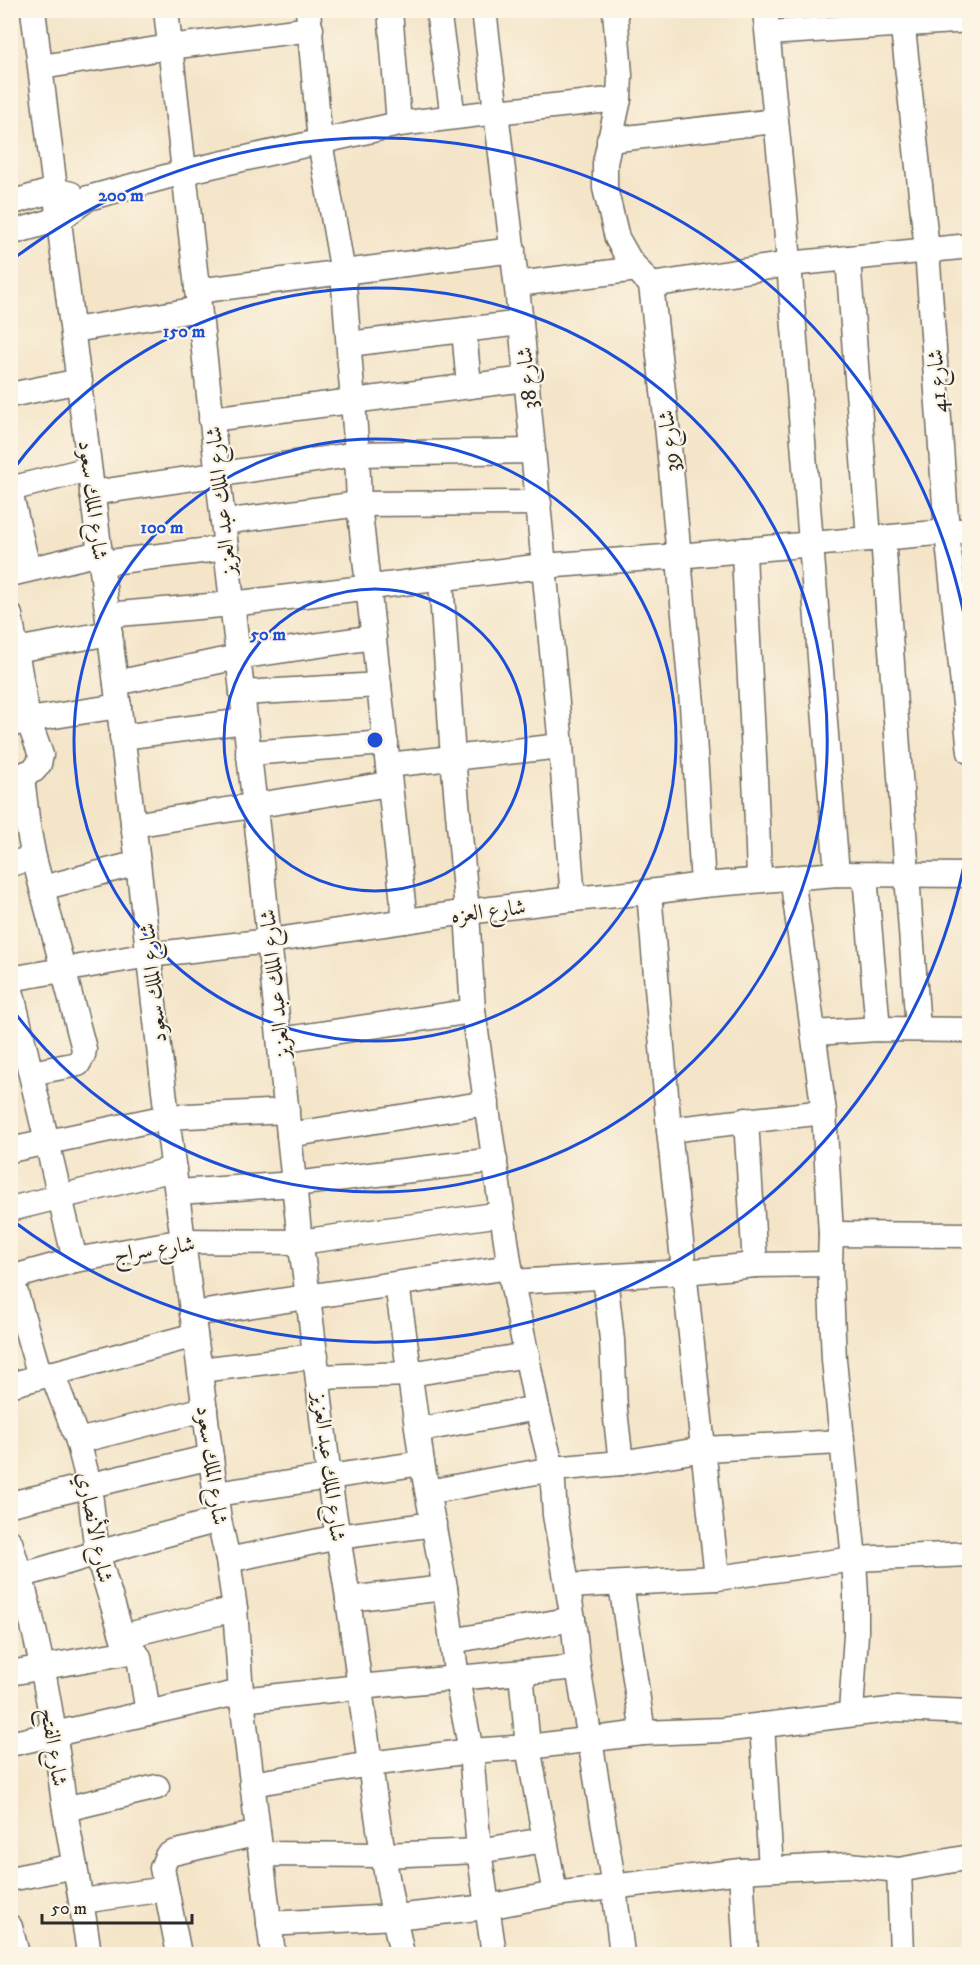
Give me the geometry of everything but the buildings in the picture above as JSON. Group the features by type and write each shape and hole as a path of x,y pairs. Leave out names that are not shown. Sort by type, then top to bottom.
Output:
{"street":[{"name":"شارع الملك سعود","path":"33,10 74,330 167,1117 219,1520 235,1609 241,1696 273,1954"},
{"name":"شارع الملك عبد العزيز","path":"166,10 255,806 300,1242 309,1297 329,1478 383,1855 402,1954"},
{"path":"390,10 399,124"},
{"path":"438,10 453,117"},
{"name":"شارع 38","path":"484,10 521,323 561,746 573,899"},
{"name":"شارع 39","path":"615,10 620,75 619,99 605,163 605,188 617,238 630,261 644,277 668,435 692,704 702,885"},
{"path":"41,67 170,46 309,15 320,142 343,273 357,454 358,504 405,921"},
{"path":"837,874 789,264 766,22 901,17 969,20"},
{"name":"شارع 41","path":"901,17 958,531 969,752"},
{"path":"10,233 60,219 88,198 184,172 399,124 619,99"},
{"path":"609,140 775,121"},
{"path":"10,203 56,190 88,198"},
{"path":"517,284 644,277 969,246"},
{"path":"74,330 198,300 343,273 513,250"},
{"path":"848,258 908,876 918,1029"},
{"path":"349,344 521,323"},
{"path":"464,330 469,386"},
{"path":"211,419 526,379"},
{"path":"10,395 80,381"},
{"path":"92,493 357,454 533,451"},
{"path":"89,469 10,490 19,572 101,558 226,548"},
{"path":"223,522 358,504 539,503"},
{"path":"14,650 109,624 232,604 543,566 958,531"},
{"path":"744,550 757,795 759,879"},
{"path":"441,579 473,1011 511,1275 537,1408 552,1468 555,1515 614,1887 618,1954"},
{"path":"10,615 19,722 41,755 37,767 16,778 19,828 34,858 84,1049 80,1062 74,1065 31,1073"},
{"path":"19,722 117,695 238,657 374,637"},
{"path":"242,693 379,685"},
{"path":"122,737 245,721"},
{"path":"248,753 388,764 561,746"},
{"path":"133,825 255,806 388,764"},
{"path":"10,864 34,858"},
{"path":"42,888 138,863"},
{"name":"شارع العزه","path":"10,979 149,955 268,941 466,912 702,885 837,874 969,875"},
{"path":"864,875 878,1029"},
{"path":"792,877 824,1112 831,1234 834,1360 854,1559 857,1613 851,1713"},
{"path":"649,892 669,1130 717,1578"},
{"path":"10,986 75,1260"},
{"path":"280,1040 473,1011"},
{"path":"814,1033 878,1029 969,1030"},
{"path":"289,1136 487,1103"},
{"path":"10,1150 167,1117 287,1111"},
{"path":"669,1130 824,1112"},
{"path":"746,1120 754,1265"},
{"path":"10,1209 60,1197 176,1181 294,1184 495,1160"},
{"name":"شارع سراج","path":"11,1276 75,1260 184,1241 300,1242 502,1214"},
{"path":"831,1234 969,1235"},
{"path":"10,1385 46,1375 194,1324 309,1297 396,1284 511,1275 604,1277 754,1265 830,1264"},
{"name":"شارع الأنصاري","path":"11,1276 46,1375 78,1441 89,1484 97,1553 129,1644 139,1657 148,1713"},
{"path":"604,1277 612,1340 615,1410 621,1463"},
{"path":"396,1284 422,1463 471,1751 479,1851 494,1954"},
{"path":"200,1370 317,1366 410,1374 527,1355"},
{"path":"418,1430 537,1408"},
{"path":"78,1441 205,1409"},
{"path":"428,1492 552,1468 621,1463 704,1449 842,1442"},
{"path":"10,1504 211,1457"},
{"path":"216,1494 422,1463"},
{"path":"16,1578 219,1520"},
{"path":"228,1560 338,1537 434,1524"},
{"name":"شارع الفتح","path":"10,1542 16,1578 42,1668 55,1735 64,1809 82,1900 88,1954"},
{"path":"568,1586 717,1578 854,1559 969,1554"},
{"path":"621,1584 643,1733"},
{"path":"348,1599 445,1588"},
{"path":"10,1673 42,1668 129,1644 235,1609"},
{"path":"452,1641 573,1619"},
{"path":"10,1744 148,1713 241,1696 579,1667"},
{"path":"521,1673 528,1747 555,1894"},
{"path":"252,1784 370,1764 643,1733 722,1730 897,1709 969,1712"},
{"path":"762,1725 771,1869"},
{"path":"64,1809 157,1787"},
{"path":"179,1954 162,1868 167,1857 173,1853 259,1844 383,1855 479,1851 544,1840"},
{"path":"269,1924 394,1917 487,1907 555,1894 741,1871 849,1865 899,1870 969,1857"},
{"path":"10,1879 75,1866"},
{"path":"899,1870 902,1954"},
{"path":"741,1871 746,1954"},
{"path":"82,1900 165,1888"},
{"path":"10,1927 17,1954"}]}
